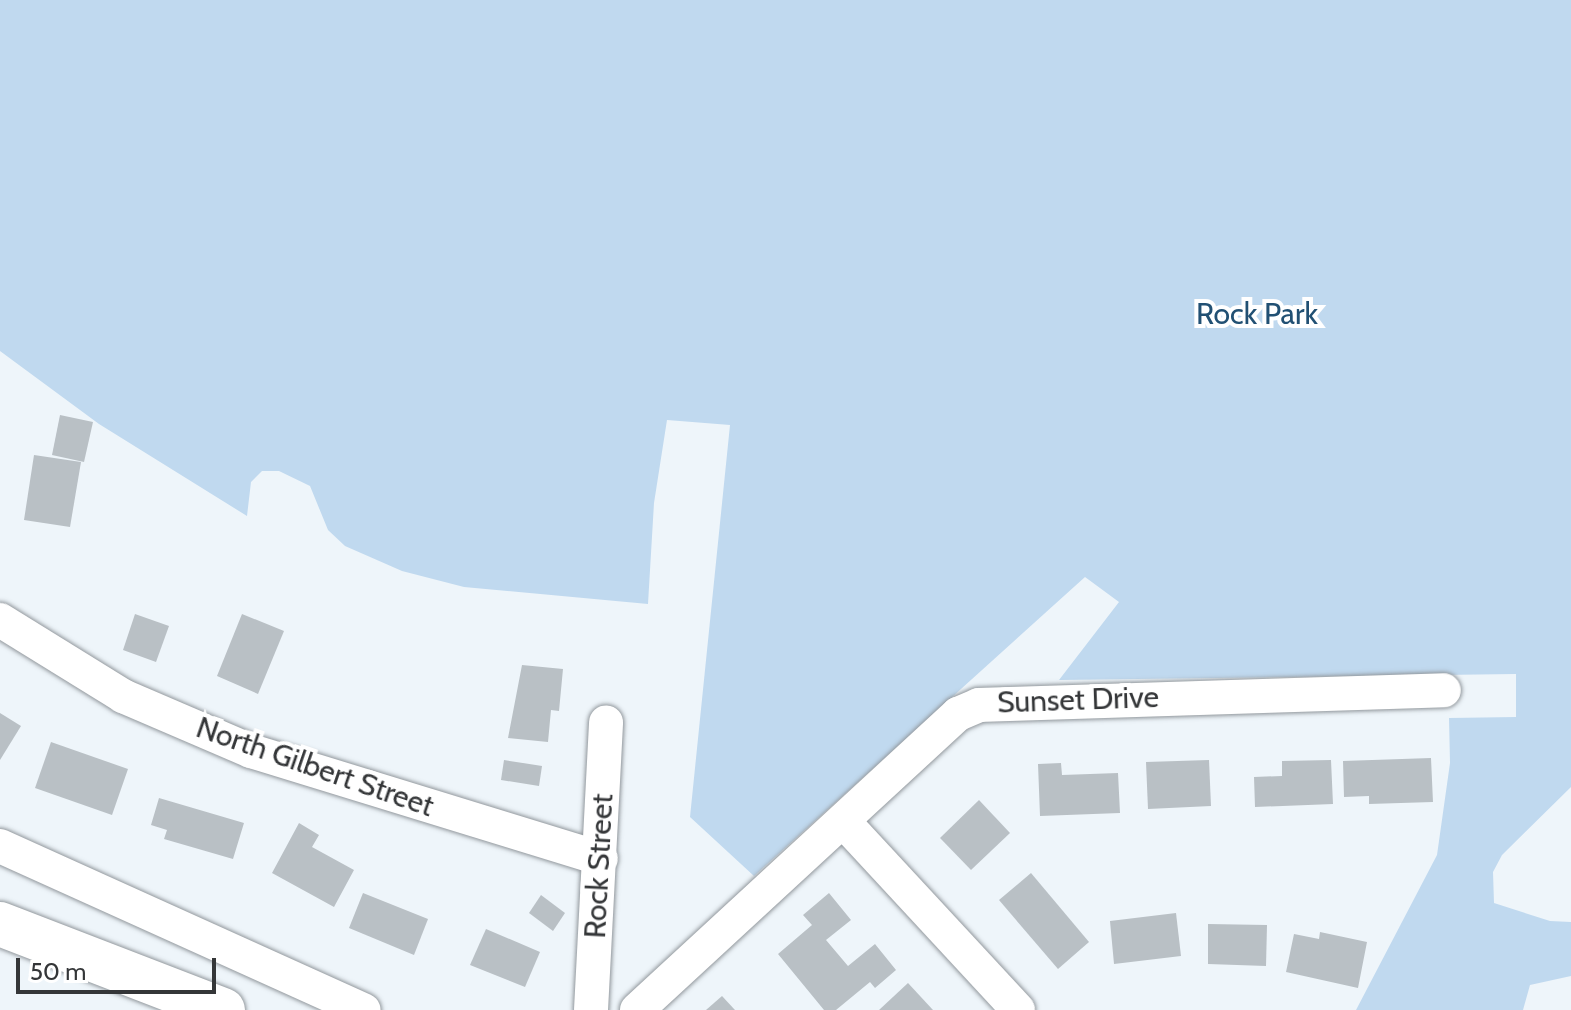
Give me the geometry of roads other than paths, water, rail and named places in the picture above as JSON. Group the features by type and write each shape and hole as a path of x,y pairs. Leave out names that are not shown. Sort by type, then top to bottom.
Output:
{"main road":[{"path":"0,924 223,1010"}],"street":[{"name":"North Gilbert Street","path":"0,620 123,696 251,751 601,859"},
{"name":"Sunset Drive","path":"637,1010 958,714 979,705 1444,690"},
{"name":"Rock Street","path":"591,1010 606,722"},
{"path":"844,822 1018,1010"},
{"path":"0,846 364,1010"}],"park label":[{"name":"Rock Park","path":"1257,314"}]}
